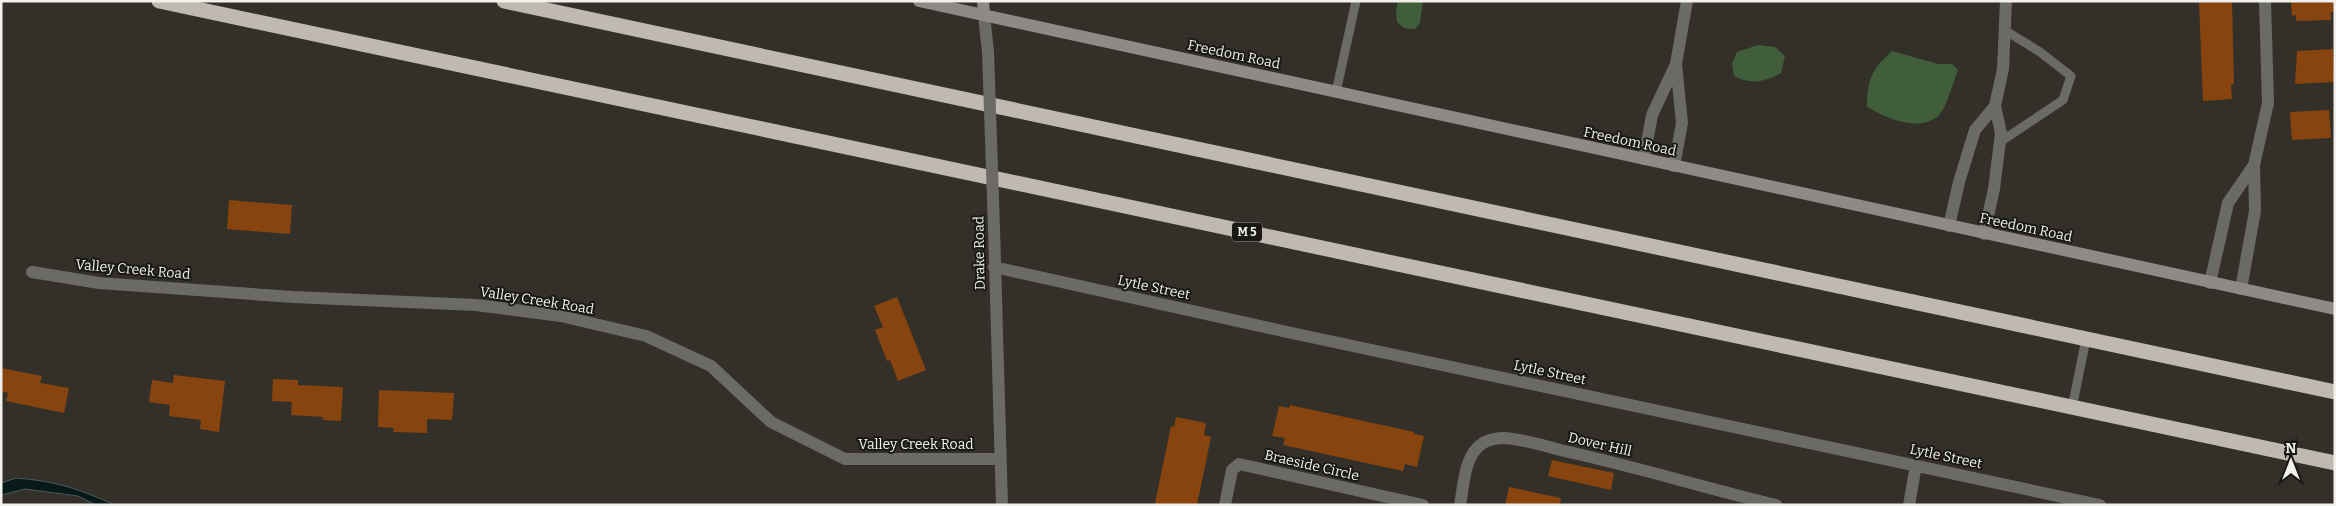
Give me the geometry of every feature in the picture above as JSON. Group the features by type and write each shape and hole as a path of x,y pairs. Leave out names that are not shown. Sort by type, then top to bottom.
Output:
{"highway":[{"name":"M 5","path":"159,1 2335,463"},
{"path":"504,1 2335,392"}],"street":[{"name":"Freedom Road","path":"919,1 2335,309"},
{"name":"Drake Road","path":"983,1 988,52 1002,505"},
{"path":"1644,159 1652,115 1676,64 1687,1"},
{"path":"1984,234 1994,189 2001,133 1995,106 2003,69 2006,1"},
{"path":"2241,289 2255,211 2254,165 2268,103 2265,1"},
{"path":"1674,166 1682,123 1676,64"},
{"path":"1949,226 1959,182 1975,130 1995,106"},
{"path":"2210,283 2228,203 2254,165"},
{"name":"Lytle Street","path":"994,266 1297,334 2100,505"},
{"name":"Valley Creek Road","path":"32,272 99,283 293,298 476,305 561,316 646,336 711,366 771,422 846,459 1000,459"},
{"name":"Dover Hill","path":"1460,505 1469,460 1476,448 1485,441 1506,438 1646,470 1718,491 1776,505"},
{"name":"Braeside Circle","path":"1224,505 1232,470 1239,464 1423,505"},
{"path":"1909,505 1916,465"}],"lane":[{"path":"1336,92 1356,1"},
{"path":"2000,142 2063,100 2071,76 2040,52 2006,31"},
{"path":"2072,408 2086,339"}],"green space":[{"path":"1398,1 1423,1 1420,23 1415,29 1404,28 1397,22 1396,11"},
{"path":"1758,45 1775,47 1785,56 1781,73 1769,79 1758,81 1747,81 1734,76 1732,64 1737,52"},
{"path":"1892,51 1938,64 1952,64 1958,70 1943,110 1932,120 1923,123 1904,122 1884,116 1867,107 1868,89 1872,76"}],"shaded area":[{"path":"16,478 43,481 67,487 90,494 115,505 96,505 78,496 25,489 1,495 1,483"}],"building":[{"path":"2199,1 2232,1 2234,84 2231,85 2232,99 2203,101"},
{"path":"2291,1 2335,1 2335,12 2331,12 2331,20 2296,21 2296,15 2292,16"},
{"path":"2333,49 2334,82 2295,84 2297,51"},
{"path":"2329,110 2331,138 2292,140 2290,112"},
{"path":"229,200 292,205 290,234 227,229"},
{"path":"897,297 926,370 898,381 890,360 887,361 875,330 883,327 874,306"},
{"path":"1,368 42,376 40,383 69,388 64,413 6,401 8,393 1,391"},
{"path":"174,375 225,381 219,432 200,429 201,420 169,416 170,405 149,402 152,380 173,383"},
{"path":"273,379 298,380 298,385 343,387 341,421 323,420 323,417 291,415 292,402 272,401"},
{"path":"379,390 454,393 452,420 427,419 427,433 393,432 394,428 378,427"},
{"path":"1290,405 1414,432 1414,434 1424,436 1417,467 1405,464 1403,471 1283,445 1285,438 1272,436 1279,406 1289,408"},
{"path":"1176,417 1206,423 1204,435 1211,437 1197,505 1158,505 1155,503 1171,426 1174,427"},
{"path":"1552,460 1614,473 1611,490 1548,476"},
{"path":"1509,487 1561,498 1560,505 1505,505"}]}
